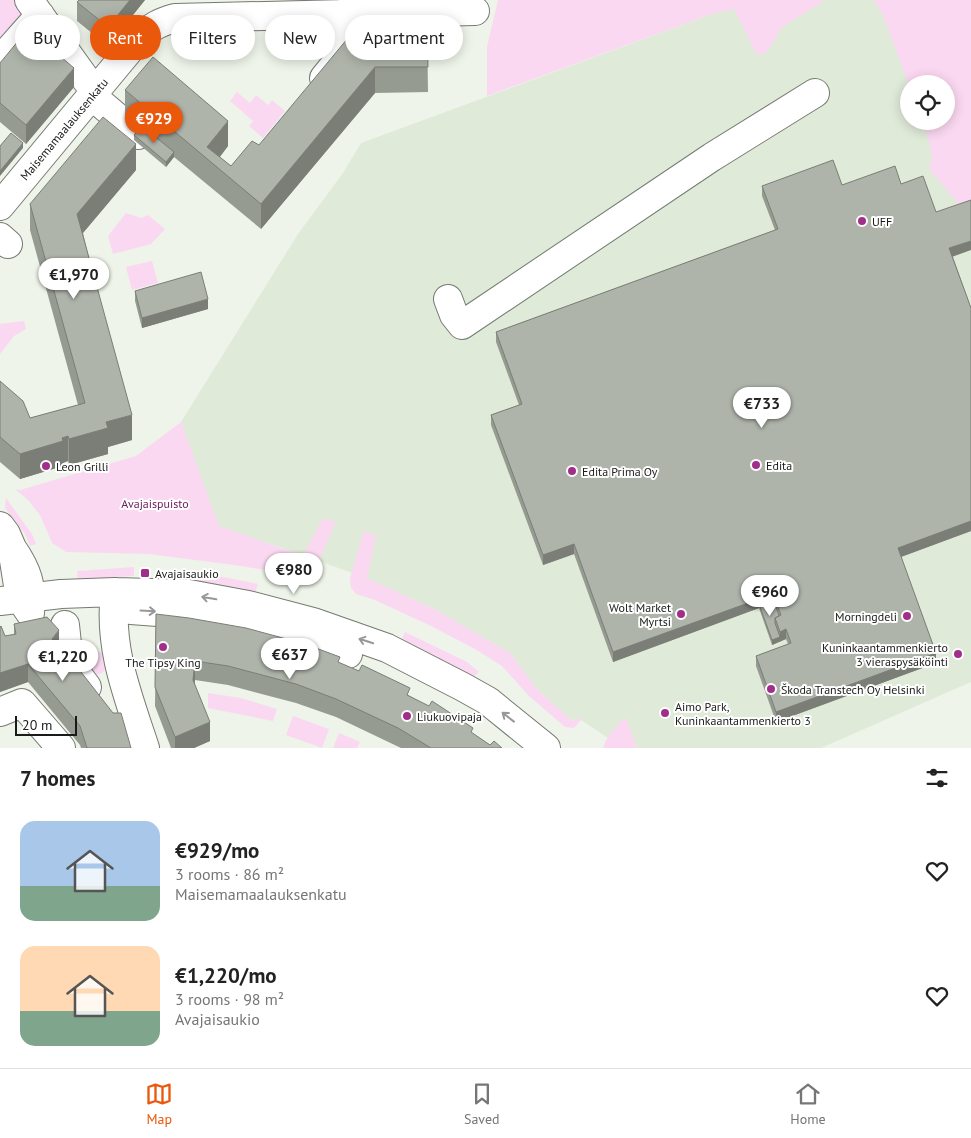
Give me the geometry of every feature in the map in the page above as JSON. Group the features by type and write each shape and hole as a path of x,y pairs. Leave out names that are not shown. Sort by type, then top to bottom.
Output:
{"street":[{"path":"0,60 35,7 95,93 138,135"},
{"name":"Maisemamaalauksenkatu","path":"0,206 27,192 95,93 141,36 160,22 175,18 475,11"},
{"path":"313,93 341,57 340,14"},
{"path":"448,299 454,315 462,325 712,157 815,93"},
{"path":"6,537 26,570 20,602"},
{"path":"0,621 20,602 61,594 113,608 198,615 332,648 373,663 468,711 519,748"},
{"path":"113,608 189,594 248,605 313,622 387,648 417,662 488,701 546,748"},
{"path":"113,608 114,646 128,698 145,748"},
{"path":"65,624 69,663 114,720 136,719"},
{"path":"0,712 22,703 61,748"}],"shaded area":[{"path":"750,0 929,0 971,114 971,682 821,748 637,748 626,719 619,723 608,738 578,718 572,721 538,690 510,653 438,611 367,578 218,526 181,422 298,234 343,173 361,143"}],"green space":[{"path":"0,0 15,0 32,10 28,15 15,15 15,30 0,47"},
{"path":"498,0 825,0 782,27 767,52 757,55 734,9 709,15 487,96 487,47"},
{"path":"874,0 971,0 971,206 963,209 929,169 932,157 925,130 955,130 955,75 905,75 883,15"},
{"path":"237,92 250,103 256,95 268,105 272,100 285,111 263,138 249,126 253,121 230,101"},
{"path":"126,213 141,218 148,215 165,229 151,244 113,254 108,236"},
{"path":"152,261 158,283 132,290 126,267"},
{"path":"24,321 26,329 14,336 0,354 0,324"},
{"name":"Avajaispuisto","path":"181,422 219,526 303,556 323,518 336,522 314,572 308,577 149,554 66,552 52,543 40,515 28,500 15,489 20,490 136,456"},
{"path":"6,498 32,534 36,544 30,546 25,534 5,508"},
{"path":"364,530 376,536 367,578 438,611 510,653 538,690 572,721 578,718 581,720 574,728 565,727 529,696 502,666 475,649 375,600 356,594 351,588 350,578"},
{"path":"134,567 134,576 114,577 96,582 78,581 77,571"},
{"path":"193,571 258,584 254,597 192,580"},
{"path":"405,632 467,662 479,672 473,677 402,645"},
{"path":"95,651 104,654 107,663 104,672 95,675 86,672 83,663 86,654"},
{"path":"208,693 241,698 277,709 273,721 208,708"},
{"path":"293,716 329,729 322,748 286,735"},
{"path":"626,718 637,748 603,748 612,732"},
{"path":"339,733 360,742 357,748 333,748"}],"building":[{"path":"79,0 130,0 118,15 93,15 77,2"},
{"path":"345,42 345,60 428,60 428,67 375,67 261,204 125,90 150,60 157,60 228,121 207,147 231,166 252,141 259,145 330,60 335,60 335,54"},
{"path":"15,45 15,60 65,60 74,68 26,125 0,103 0,63"},
{"path":"103,117 136,144 77,214 132,415 106,422 108,428 69,439 68,436 62,438 63,441 20,454 0,437 0,381 23,401 30,418 85,403 30,204"},
{"path":"142,126 174,152 166,162 134,135"},
{"path":"11,133 23,143 0,171 0,146"},
{"name":"Edita","path":"833,160 842,185 895,166 901,184 923,176 936,212 971,200 971,241 949,248 971,308 971,521 898,548 936,653 776,712 756,656 791,643 786,629 780,632 775,618 781,615 773,594 613,652 574,544 543,555 491,415 522,404 496,332 778,229 762,186"},
{"path":"201,272 208,299 142,318 135,291"},
{"path":"773,598 779,616 775,618 775,623 780,637 772,640 759,604"},
{"path":"156,614 246,628 305,644 340,657 338,662 359,671 362,665 410,688 407,695 429,706 432,701 473,728 471,732 490,745 494,741 502,748 431,748 398,728 336,699 296,684 228,666 195,661 193,680 210,722 175,737 155,687"},
{"path":"47,617 59,630 52,639 67,654 113,713 121,713 131,748 87,748 80,726 28,664 0,673 0,627 5,636 16,634 14,624"}],"place":[{"name":"UFF","path":"862,221"},
{"name":"Edita","path":"756,465"},
{"name":"Leon Grilli","path":"46,466"},
{"name":"Edita Prima Oy","path":"572,471"},
{"name":"Avajaisaukio","path":"145,573"},
{"name":"Wolt Market Myrtsi","path":"681,614"},
{"name":"Morningdeli","path":"907,616"},
{"name":"The Tipsy King","path":"163,647"},
{"name":"Kuninkaantammenkierto 3 vieraspysäköinti","path":"958,654"},
{"name":"Škoda Transtech Oy Helsinki","path":"771,689"},
{"name":"Aimo Park, Kuninkaantammenkierto 3","path":"665,713"},
{"name":"Liukuovipaja","path":"407,716"}]}
